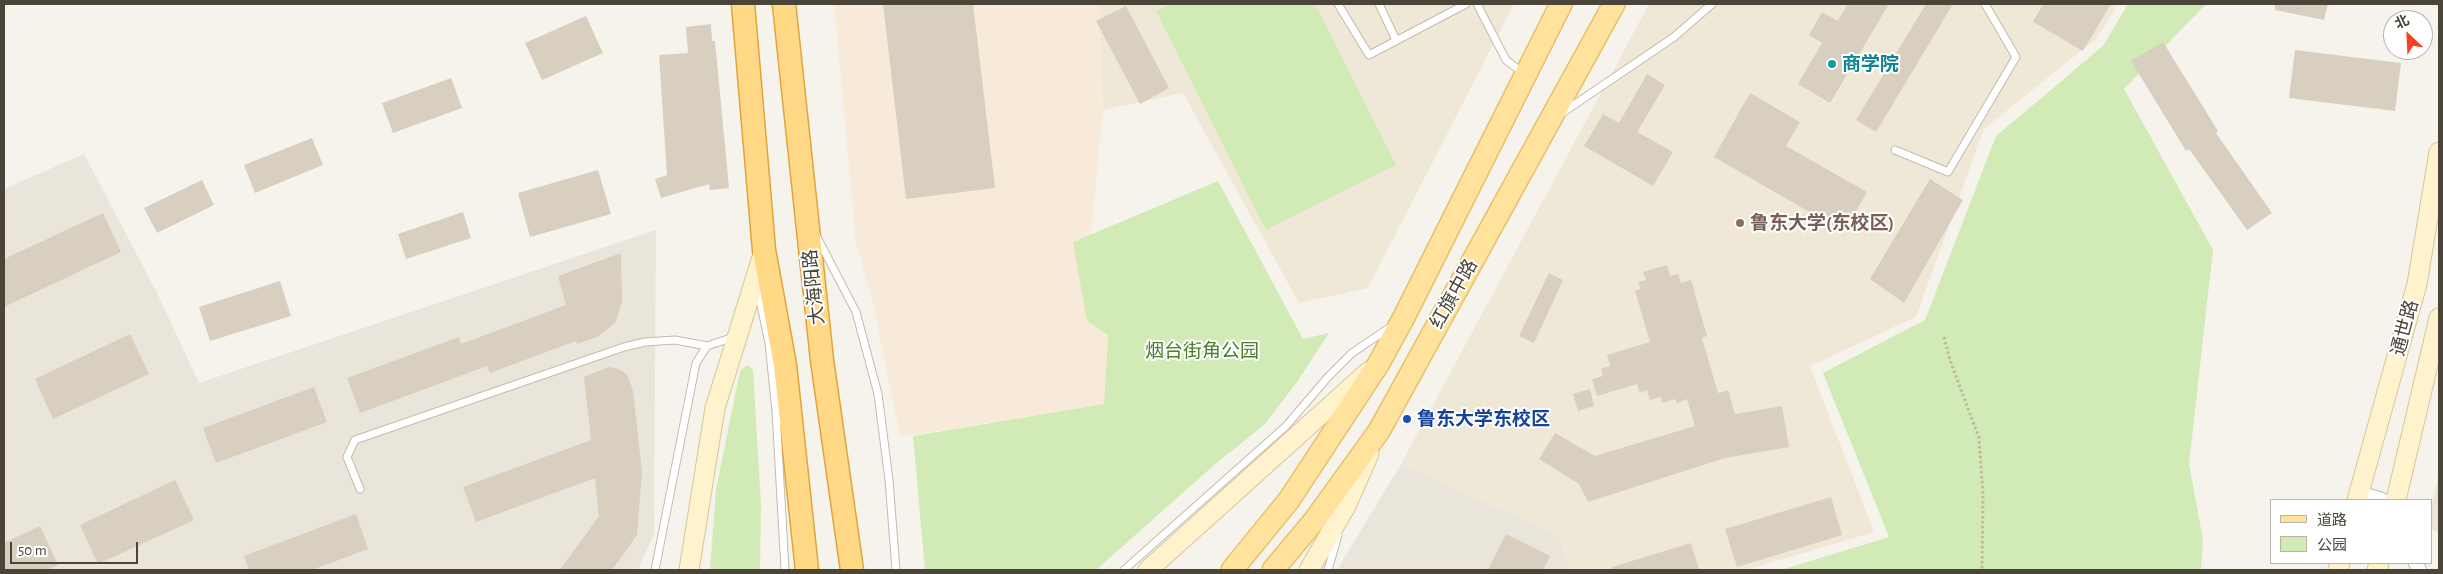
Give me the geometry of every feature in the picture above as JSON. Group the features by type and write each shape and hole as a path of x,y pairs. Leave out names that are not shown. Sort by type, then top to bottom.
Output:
{"highway":[{"name":"大海阳路","path":"744,4 764,250 785,365 808,570"},
{"name":"大海阳路","path":"784,4 822,360 852,570"}],"main road":[{"name":"红旗中路","path":"1232,570 1289,500 1379,363 1561,4"},
{"name":"红旗中路","path":"1273,570 1314,520 1379,431 1614,4"},
{"name":"通世路","path":"2358,497 2417,284 2439,152"},
{"path":"689,570 715,408 764,250"},
{"name":"通世路","path":"2396,499 2439,318"},
{"path":"1148,570 1379,363"},
{"path":"1309,570 1346,506 1379,431"}],"street":[{"path":"2358,497 2374,499"}],"lane":[{"path":"1338,4 1368,54 1466,4"},
{"path":"1379,4 1396,40"},
{"path":"1477,4 1506,60 1526,75"},
{"path":"1548,124 1596,89 1674,37 1712,4"},
{"path":"1895,150 1948,172 2016,58 1985,4"},
{"path":"806,215 856,312 875,385 889,480 896,570"},
{"path":"756,280 769,343 776,410 786,570"},
{"path":"1124,570 1286,426 1328,377 1352,353 1404,317"},
{"path":"360,489 347,457 355,440 624,347 645,342 675,340 707,346 736,336"},
{"path":"655,570 696,364 707,346"},
{"path":"1328,570 1346,506"}],"path":[{"path":"1944,337 1950,360 1979,438 1984,494 1982,570"}],"shaded area":[{"path":"834,4 1100,4 1103,110 1091,235 1073,242 1108,334 1104,404 900,437 872,298 856,243"},
{"path":"1100,4 1514,4 1368,288 1299,303 1183,93 1103,110"},
{"name":"鲁东大学(东校区)","path":"1649,4 2118,4 2097,38 1984,129 1916,317 1810,366 1874,532 1746,570 1569,570 1560,536 1401,464"},
{"path":"84,154 158,295 199,383 656,230 654,534 638,570 4,570 4,189"},
{"path":"1401,464 1560,536 1569,570 1337,570"},
{"path":"2439,474 2439,532 2433,530 2433,500"}],"green space":[{"path":"1170,4 1315,4 1396,165 1266,230 1156,11"},
{"path":"2128,4 2206,4 2124,89 2213,250 2189,464 2203,540 2201,570 1781,570 1889,537 1823,373 1925,320 1996,136 2103,46"},
{"name":"烟台街角公园","path":"1218,181 1303,339 1329,333 1297,382 1265,424 1213,466 1096,570 925,570 913,436 1104,404 1108,335 1087,321 1073,242"},
{"path":"747,365 753,370 761,505 760,570 710,570 716,490 740,371"}],"building":[{"path":"883,4 973,4 995,188 906,199"},
{"name":"商学院","path":"1848,4 1889,4 1830,103 1798,84 1822,43 1809,35 1822,12 1838,21"},
{"path":"1926,4 1953,4 1876,132 1856,120"},
{"path":"2043,4 2111,4 2083,51 2033,22"},
{"path":"2275,4 2328,4 2324,20 2275,10"},
{"path":"1126,6 1169,88 1140,104 1096,21"},
{"path":"586,16 603,53 542,80 525,43"},
{"path":"711,24 712,41 715,41 729,188 710,190 709,184 661,198 655,179 667,175 659,55 688,53 686,27"},
{"path":"2163,42 2218,131 2216,133 2272,213 2247,230 2189,149 2186,151 2131,61"},
{"path":"2295,50 2401,63 2395,111 2289,98"},
{"path":"1647,74 1665,85 1637,132 1673,152 1653,186 1584,146 1603,114 1619,123"},
{"path":"451,78 462,108 393,133 382,103"},
{"path":"1750,93 1800,122 1786,146 1867,192 1844,232 1714,157"},
{"path":"312,138 323,165 255,193 244,165"},
{"path":"598,170 611,214 530,237 518,193"},
{"path":"1930,179 1963,200 1904,303 1870,279"},
{"path":"202,180 214,205 157,233 144,208"},
{"path":"463,212 471,238 406,259 398,234"},
{"path":"103,213 121,252 4,307 4,259"},
{"path":"621,253 622,300 618,315 615,323 597,337 577,344 576,341 490,373 487,366 360,413 347,378 459,337 461,344 566,305 558,276"},
{"path":"1667,265 1670,276 1678,274 1681,283 1691,280 1707,336 1702,338 1718,393 1728,390 1735,414 1782,406 1789,447 1725,458 1588,502 1579,484 1539,459 1555,433 1595,456 1695,426 1687,399 1677,403 1675,399 1662,403 1661,397 1650,400 1647,390 1640,393 1637,384 1597,396 1592,379 1603,376 1601,369 1610,366 1607,355 1650,342 1635,291 1641,289 1638,282 1646,280 1643,272"},
{"path":"1549,273 1563,280 1534,343 1519,336"},
{"path":"280,281 291,316 210,341 199,307"},
{"path":"130,334 149,374 53,419 35,379"},
{"path":"609,367 619,369 627,374 633,391 642,472 637,535 612,570 560,570 599,516 595,478 476,522 463,487 591,440 584,377"},
{"path":"314,387 327,422 216,463 203,428"},
{"path":"1590,389 1594,406 1578,411 1573,394"},
{"path":"175,480 194,520 98,564 80,525"},
{"path":"1831,497 1842,535 1737,567 1725,529"},
{"path":"356,514 368,549 312,570 249,570 244,556"},
{"path":"40,526 58,565 47,570 4,570 4,543"},
{"path":"1506,534 1550,556 1543,570 1488,570"},
{"path":"1691,543 1699,570 1612,570 1612,567"}],"place":[{"name":"商学院","path":"1832,64"},
{"name":"鲁东大学(东校区)","path":"1740,223"},
{"name":"鲁东大学东校区","path":"1407,419"}]}
